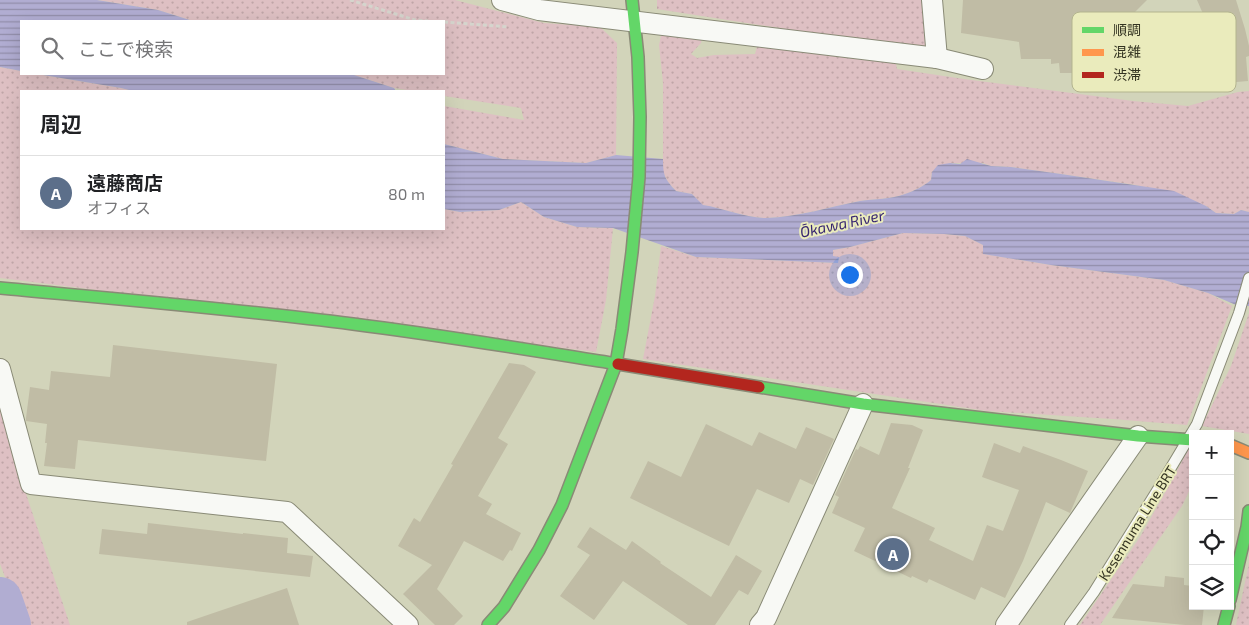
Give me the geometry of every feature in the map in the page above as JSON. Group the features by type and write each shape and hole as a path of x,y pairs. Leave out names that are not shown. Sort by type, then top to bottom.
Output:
{"street":[{"path":"502,0 539,10 937,58 983,69"},
{"path":"488,625 504,607 539,550 562,505 616,364 632,252 639,177 638,57 632,0"},
{"path":"932,0 937,58"},
{"path":"0,288 354,324 486,343 863,404 1138,436 1189,440"},
{"path":"0,369 31,484 287,512 408,625"},
{"path":"760,625 766,618 863,404"},
{"path":"1006,625 1138,436"},
{"path":"1234,447 1249,453"},
{"path":"1234,586 1246,544 1249,510"},
{"path":"1224,625 1228,610"}],"lane":[{"name":"Kesennuma Line BRT","path":"1194,430 1240,313 1249,278"},
{"name":"Kesennuma Line BRT","path":"1070,625 1094,592 1189,442"}],"path":[{"path":"350,0 415,20"}],"shaded area":[{"path":"97,0 455,0 544,23 600,27 617,43 616,155 586,163 503,159 445,144 445,106 524,120 521,108 445,96 445,90 407,90 394,88 354,75 445,75 445,20 190,20 158,10"},
{"path":"657,0 922,0 927,51 657,9"},
{"path":"665,31 702,37 701,43 691,54 697,58 714,55 755,54 758,43 895,59 897,69 964,79 1133,101 1188,106 1238,92 1249,91 1249,212 1241,210 1234,214 1216,213 1206,206 1136,185 1011,167 991,166 983,163 950,163 932,172 931,180 925,184 900,196 860,201 790,216 758,218 702,205 692,194 676,191 668,182 663,172 663,83 659,45 661,36"},
{"path":"0,67 20,71 20,75 43,75 129,90 20,90 20,230 445,230 445,209 460,212 499,210 521,202 544,217 577,227 613,228 606,300 596,352 0,278"},
{"path":"903,233 965,236 983,245 984,254 1164,280 1208,293 1232,306 1187,425 987,411 643,359 655,296 661,246 696,257 838,263 833,256 833,250"},
{"path":"1249,313 1249,434 1202,426 1231,366"},
{"path":"0,406 28,500 70,625 24,625 0,564"},
{"path":"1189,447 1189,491 1182,506 1100,625 1080,625 1140,537"},
{"path":"1249,563 1249,625 1236,625"}],"water":[{"path":"0,0 97,0 158,10 190,20 20,20 20,71 0,67"},
{"path":"43,75 354,75 395,90 129,90"},
{"name":"Ōkawa River","path":"445,144 503,159 586,163 616,155 663,159 665,177 676,191 692,194 703,205 758,218 790,216 860,201 900,196 915,190 931,180 932,172 938,165 960,164 967,159 991,166 1011,167 1174,191 1206,206 1216,213 1234,214 1241,210 1249,212 1249,306 1236,305 1208,293 1164,280 983,254 983,245 965,236 903,233 833,250 833,256 839,257 838,263 696,257 613,228 577,227 544,217 521,202 499,210 460,212 445,209"}],"building":[{"path":"963,0 1147,0 1135,12 1072,12 1072,73 1060,73 1059,63 1051,64 1051,59 1021,59 1019,42 961,33"},
{"path":"1197,0 1236,0 1249,46 1249,56 1246,57 1248,81 1236,82 1236,12 1202,12"},
{"path":"113,345 277,364 266,461 78,440 75,469 44,466 47,424 26,421 30,387 49,390 51,371 110,377"},
{"path":"509,363 524,365 536,372 498,438 508,444 478,496 492,504 486,514 521,533 512,551 510,550 503,561 464,541 437,589 463,616 454,625 435,625 403,594 432,565 398,546 414,518 420,522"},
{"path":"891,423 912,425 923,430 908,468 910,468 892,508 935,528 929,540 973,561 987,525 1003,531 1019,490 982,477 994,443 1020,453 1023,446 1088,471 1070,513 1046,502 1023,561 1005,598 981,587 975,600 929,579 927,583 912,576 911,578 854,551 865,528 832,513 839,497 835,495 856,449 858,450 860,446 879,455"},
{"path":"706,424 752,446 759,432 796,449 806,427 834,439 813,485 800,479 789,503 757,489 729,546 630,498 648,461 681,477"},
{"path":"148,523 288,538 287,553 313,556 310,577 99,554 102,529 147,534"},
{"path":"590,527 626,550 632,541 660,563 711,597 736,555 762,571 748,595 739,590 715,625 688,625 623,581 594,620 560,596 590,555 577,547"},
{"path":"1165,576 1184,578 1184,585 1189,586 1189,610 1204,610 1202,625 1112,618 1133,584 1164,587"},
{"path":"287,588 299,625 187,625 187,622"}],"waterway":[{"path":"0,599 9,625"}],"traffic: fast":[{"path":"488,625 504,607 539,550 562,505 616,364 632,252 639,177 638,57 632,0"},
{"path":"0,288 177,304 309,319 419,333 618,364"},
{"path":"759,387 863,404 1138,436 1189,440"},
{"path":"1234,583 1249,511"},
{"path":"1224,625 1228,610"}],"traffic: slow":[{"path":"1234,447 1249,453"}],"traffic: jam":[{"path":"618,364 759,387"}],"place":[{"name":"遠藤商店","path":"893,554"}]}
